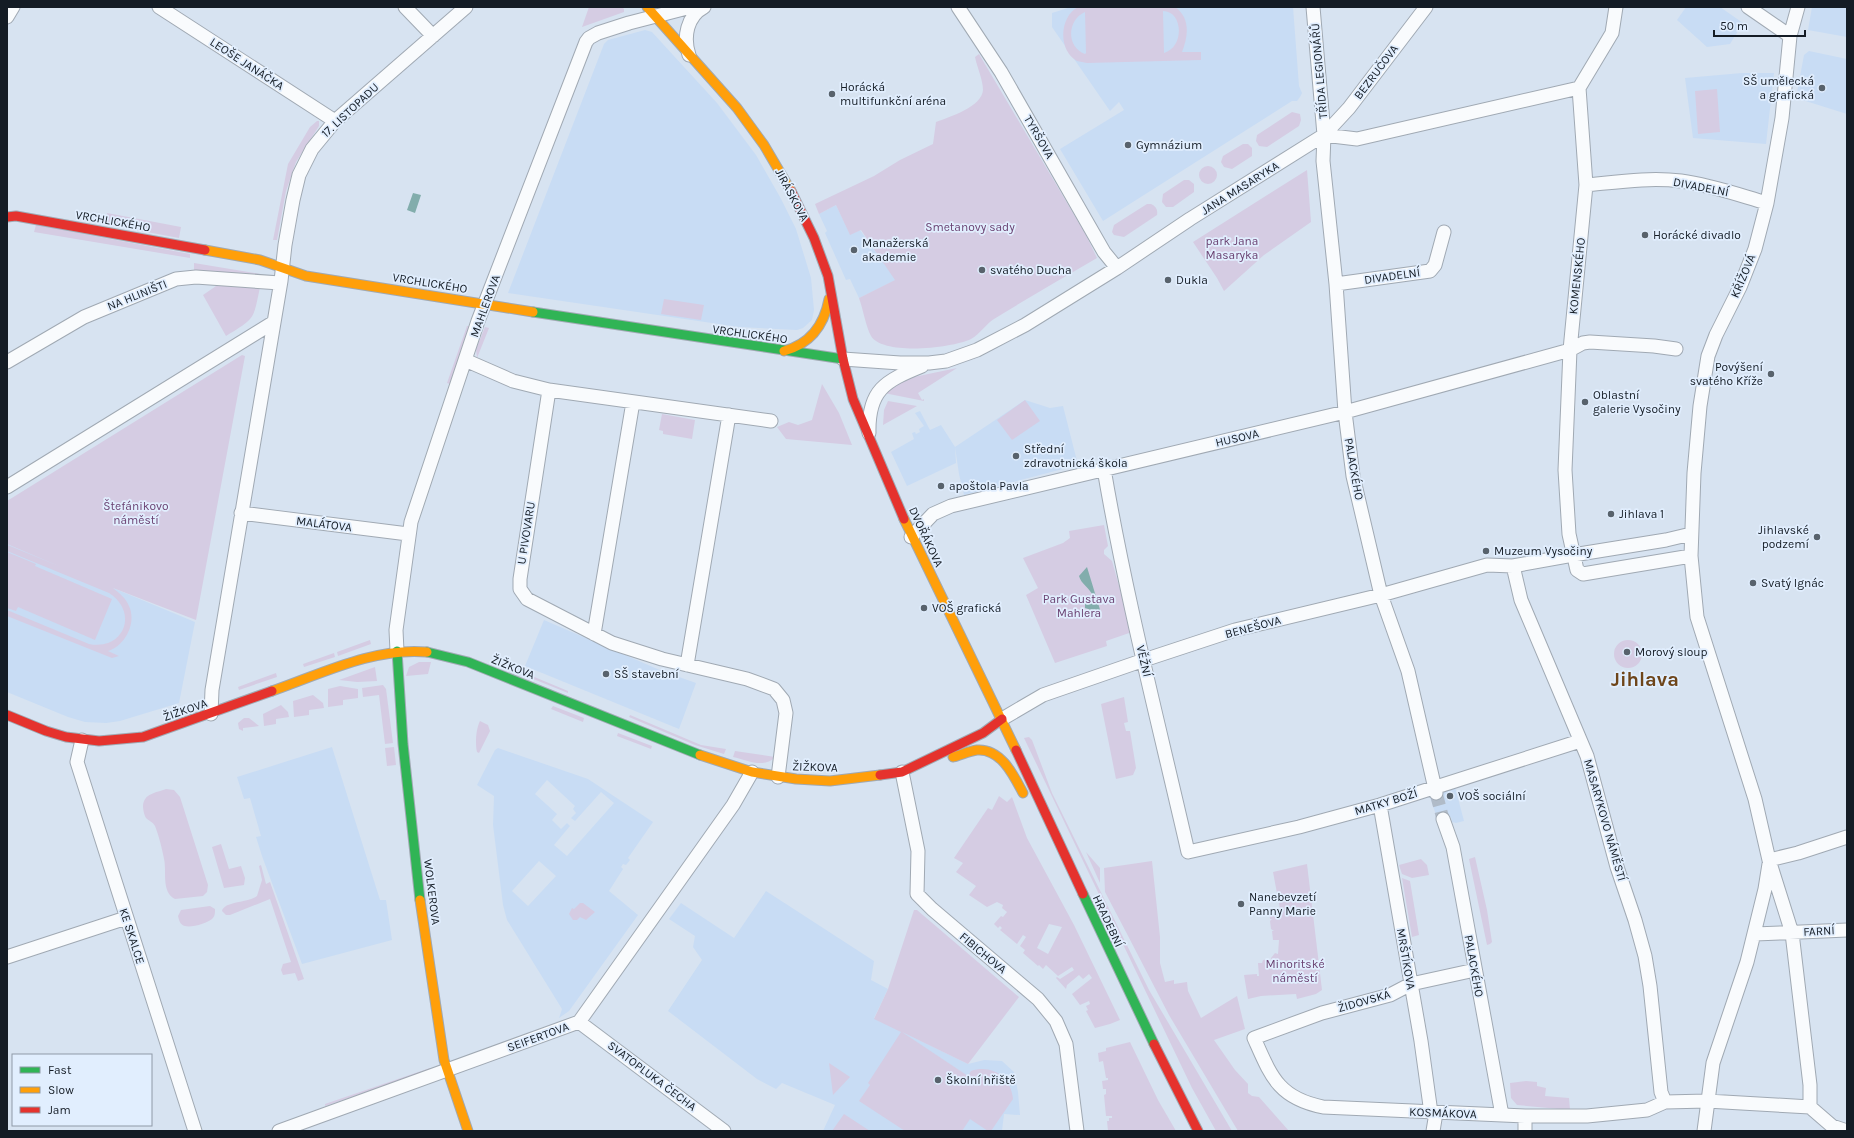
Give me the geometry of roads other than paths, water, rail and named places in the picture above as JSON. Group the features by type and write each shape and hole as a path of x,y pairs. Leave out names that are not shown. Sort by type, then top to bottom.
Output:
{"main road":[{"name":"JIRÁSKOVA","path":"647,7 737,108 764,144 786,182 814,238 830,286 843,359"},
{"name":"VRCHLICKÉHO","path":"7,210 12,216 260,260 306,276 782,351 843,359"},
{"path":"782,351 801,345 821,326 828,309 830,286"},
{"name":"DVOŘÁKOVA","path":"843,359 851,394 911,537 1002,719"},
{"name":"ŽIŽKOVA","path":"7,715 46,731 82,740 142,737 211,714 374,655 414,650 436,652 468,662 688,751 752,772 778,777 830,781 902,772 922,764 983,733 1002,719"},
{"name":"WOLKEROVA","path":"397,651 398,694 407,787 438,1022 444,1060 468,1131"},
{"name":"HRADEBNÍ","path":"1002,719 1072,872 1170,1079 1198,1131"},
{"path":"922,764 959,756 971,751 988,751 997,755 1011,772 1027,800"},
{"path":"1035,813 1072,872"}],"street":[{"path":"7,17 13,7"},
{"name":"LEOŠE JANÁČKA","path":"158,7 335,121"},
{"path":"405,7 433,36"},
{"name":"17. LISTOPADU","path":"282,268 299,175 312,149 335,121 466,7"},
{"name":"MAHLEROVA","path":"397,651 396,630 408,534 411,522 485,303 586,42 589,38 598,33 629,23 691,7"},
{"path":"690,55 687,42 688,25 695,13 704,7"},
{"name":"TYRŠOVA","path":"958,7 1001,72 1104,252 1117,268"},
{"name":"TŘÍDA LEGIONÁŘŮ","path":"1313,7 1324,135"},
{"name":"BEZRUČOVA","path":"1324,135 1349,108 1426,7"},
{"path":"1324,135 1357,139 1579,88 1612,33 1616,7"},
{"path":"1748,7 1790,36"},
{"name":"KŘÍŽOVÁ","path":"1691,534 1694,473 1700,406 1708,356 1716,335 1740,287 1755,249 1767,203 1782,118 1790,36 1798,7"},
{"name":"KOMENSKÉHO","path":"1573,554 1569,534 1565,470 1570,350 1586,185 1579,88"},
{"name":"JANA MASARYKA","path":"869,437 870,412 880,390 888,382 898,376 929,363 962,356 977,350 1025,325 1117,268 1190,219 1324,135"},
{"name":"PALACKÉHO","path":"1324,135 1323,161 1336,284 1345,412 1354,476 1381,595 1408,671 1436,790"},
{"name":"DIVADELNÍ","path":"1586,185 1648,180 1680,181 1711,186 1767,203"},
{"name":"DIVADELNÍ","path":"1336,284 1430,270 1435,265 1444,232"},
{"path":"211,714 212,690 282,268"},
{"name":"NA HLINIŠTI","path":"7,362 84,317 176,279 196,277 280,283"},
{"path":"7,487 274,322"},
{"name":"HUSOVA","path":"911,537 933,514 951,506 1345,412 1570,350 1583,343 1590,342 1654,346 1676,349"},
{"name":"JANA MASARYKA","path":"843,359 866,362 929,363"},
{"path":"465,360 512,381 549,390 771,421"},
{"name":"U PIVOVARU","path":"549,390 520,578 520,589 527,600 612,643 687,665 747,679 774,689 783,700 786,713 778,777"},
{"path":"594,634 633,402"},
{"path":"687,665 729,415"},
{"name":"VĚŽNÍ","path":"1104,469 1116,534 1188,852"},
{"name":"MALÁTOVA","path":"241,513 408,534"},
{"path":"1513,566 1573,554 1666,540 1691,534 1691,556 1697,617 1756,799 1770,860 1792,933 1810,1085 1810,1107"},
{"path":"1573,554 1577,570 1583,574 1691,556"},
{"name":"BENEŠOVA","path":"1002,719 1043,695 1235,630 1381,595 1487,566 1513,566"},
{"name":"MASARYKOVO NÁMĚSTÍ","path":"1513,566 1521,600 1587,756 1617,867 1635,920 1645,956 1650,986 1661,1092 1665,1102"},
{"name":"KE SKALCE","path":"82,740 77,762 195,1131"},
{"name":"MATKY BOŽÍ","path":"1188,852 1299,827 1436,790 1580,741"},
{"name":"SEIFERTOVA","path":"279,1131 580,1022 733,805 752,772"},
{"name":"FIBICHOVA","path":"902,772 918,851 917,894 932,909 1038,999 1056,1021 1066,1044 1077,1131"},
{"name":"MRŠTÍKOVA","path":"1380,805 1434,1113 1433,1131"},
{"name":"PALACKÉHO","path":"1443,819 1453,847 1502,1115"},
{"path":"1770,860 1798,853 1847,837"},
{"path":"1704,1131 1713,1063 1747,962 1768,875 1770,860"},
{"path":"7,957 126,918"},
{"name":"FARNÍ","path":"1792,933 1847,930"},
{"path":"1754,934 1792,933"},
{"name":"ŽIDOVSKÁ","path":"1254,1038 1322,1013 1390,995 1411,984 1475,970"},
{"name":"SVATOPLUKA ČECHA","path":"580,1022 724,1131"},
{"name":"KOSMÁKOVA","path":"1254,1038 1273,1077 1281,1087 1298,1101 1323,1107 1434,1113 1525,1116 1587,1116 1643,1110 1665,1102"},
{"path":"1665,1102 1707,1101 1810,1107 1832,1126 1847,1131"},
{"path":"1525,1116 1525,1131"}],"tunnel":[{"path":"1436,793 1443,819"}],"place":[{"name":"SŠ umělecká a grafická","path":"1822,88"},
{"name":"Horácká multifunkční aréna","path":"832,94"},
{"name":"Gymnázium","path":"1128,145"},
{"name":"Horácké divadlo","path":"1645,235"},
{"name":"Manažerská akademie","path":"854,250"},
{"name":"svatého Ducha","path":"982,270"},
{"name":"Dukla","path":"1168,280"},
{"name":"Povýšení svatého Kříže","path":"1771,374"},
{"name":"Oblastní galerie Vysočiny","path":"1585,402"},
{"name":"Střední zdravotnická škola","path":"1016,456"},
{"name":"apoštola Pavla","path":"941,486"},
{"name":"Jihlava 1","path":"1611,514"},
{"name":"Jihlavské podzemí","path":"1817,537"},
{"name":"Muzeum Vysočiny","path":"1486,551"},
{"name":"Svatý Ignác","path":"1753,583"},
{"name":"VOŠ grafická","path":"924,608"},
{"name":"Morový sloup","path":"1627,652"},
{"name":"SŠ stavební","path":"606,674"},
{"name":"VOŠ sociální","path":"1450,796"},
{"name":"Nanebevzetí Panny Marie","path":"1241,904"},
{"name":"Školní hřiště","path":"938,1080"}],"district":[{"name":"Jihlava","path":"1645,679"}],"park label":[{"name":"Smetanovy sady","path":"970,227"},
{"name":"park Jana Masaryka","path":"1232,248"},
{"name":"Štefánikovo náměstí","path":"136,513"},
{"name":"Park Gustava Mahlera","path":"1079,606"},
{"name":"Minoritské náměstí","path":"1295,971"}]}
